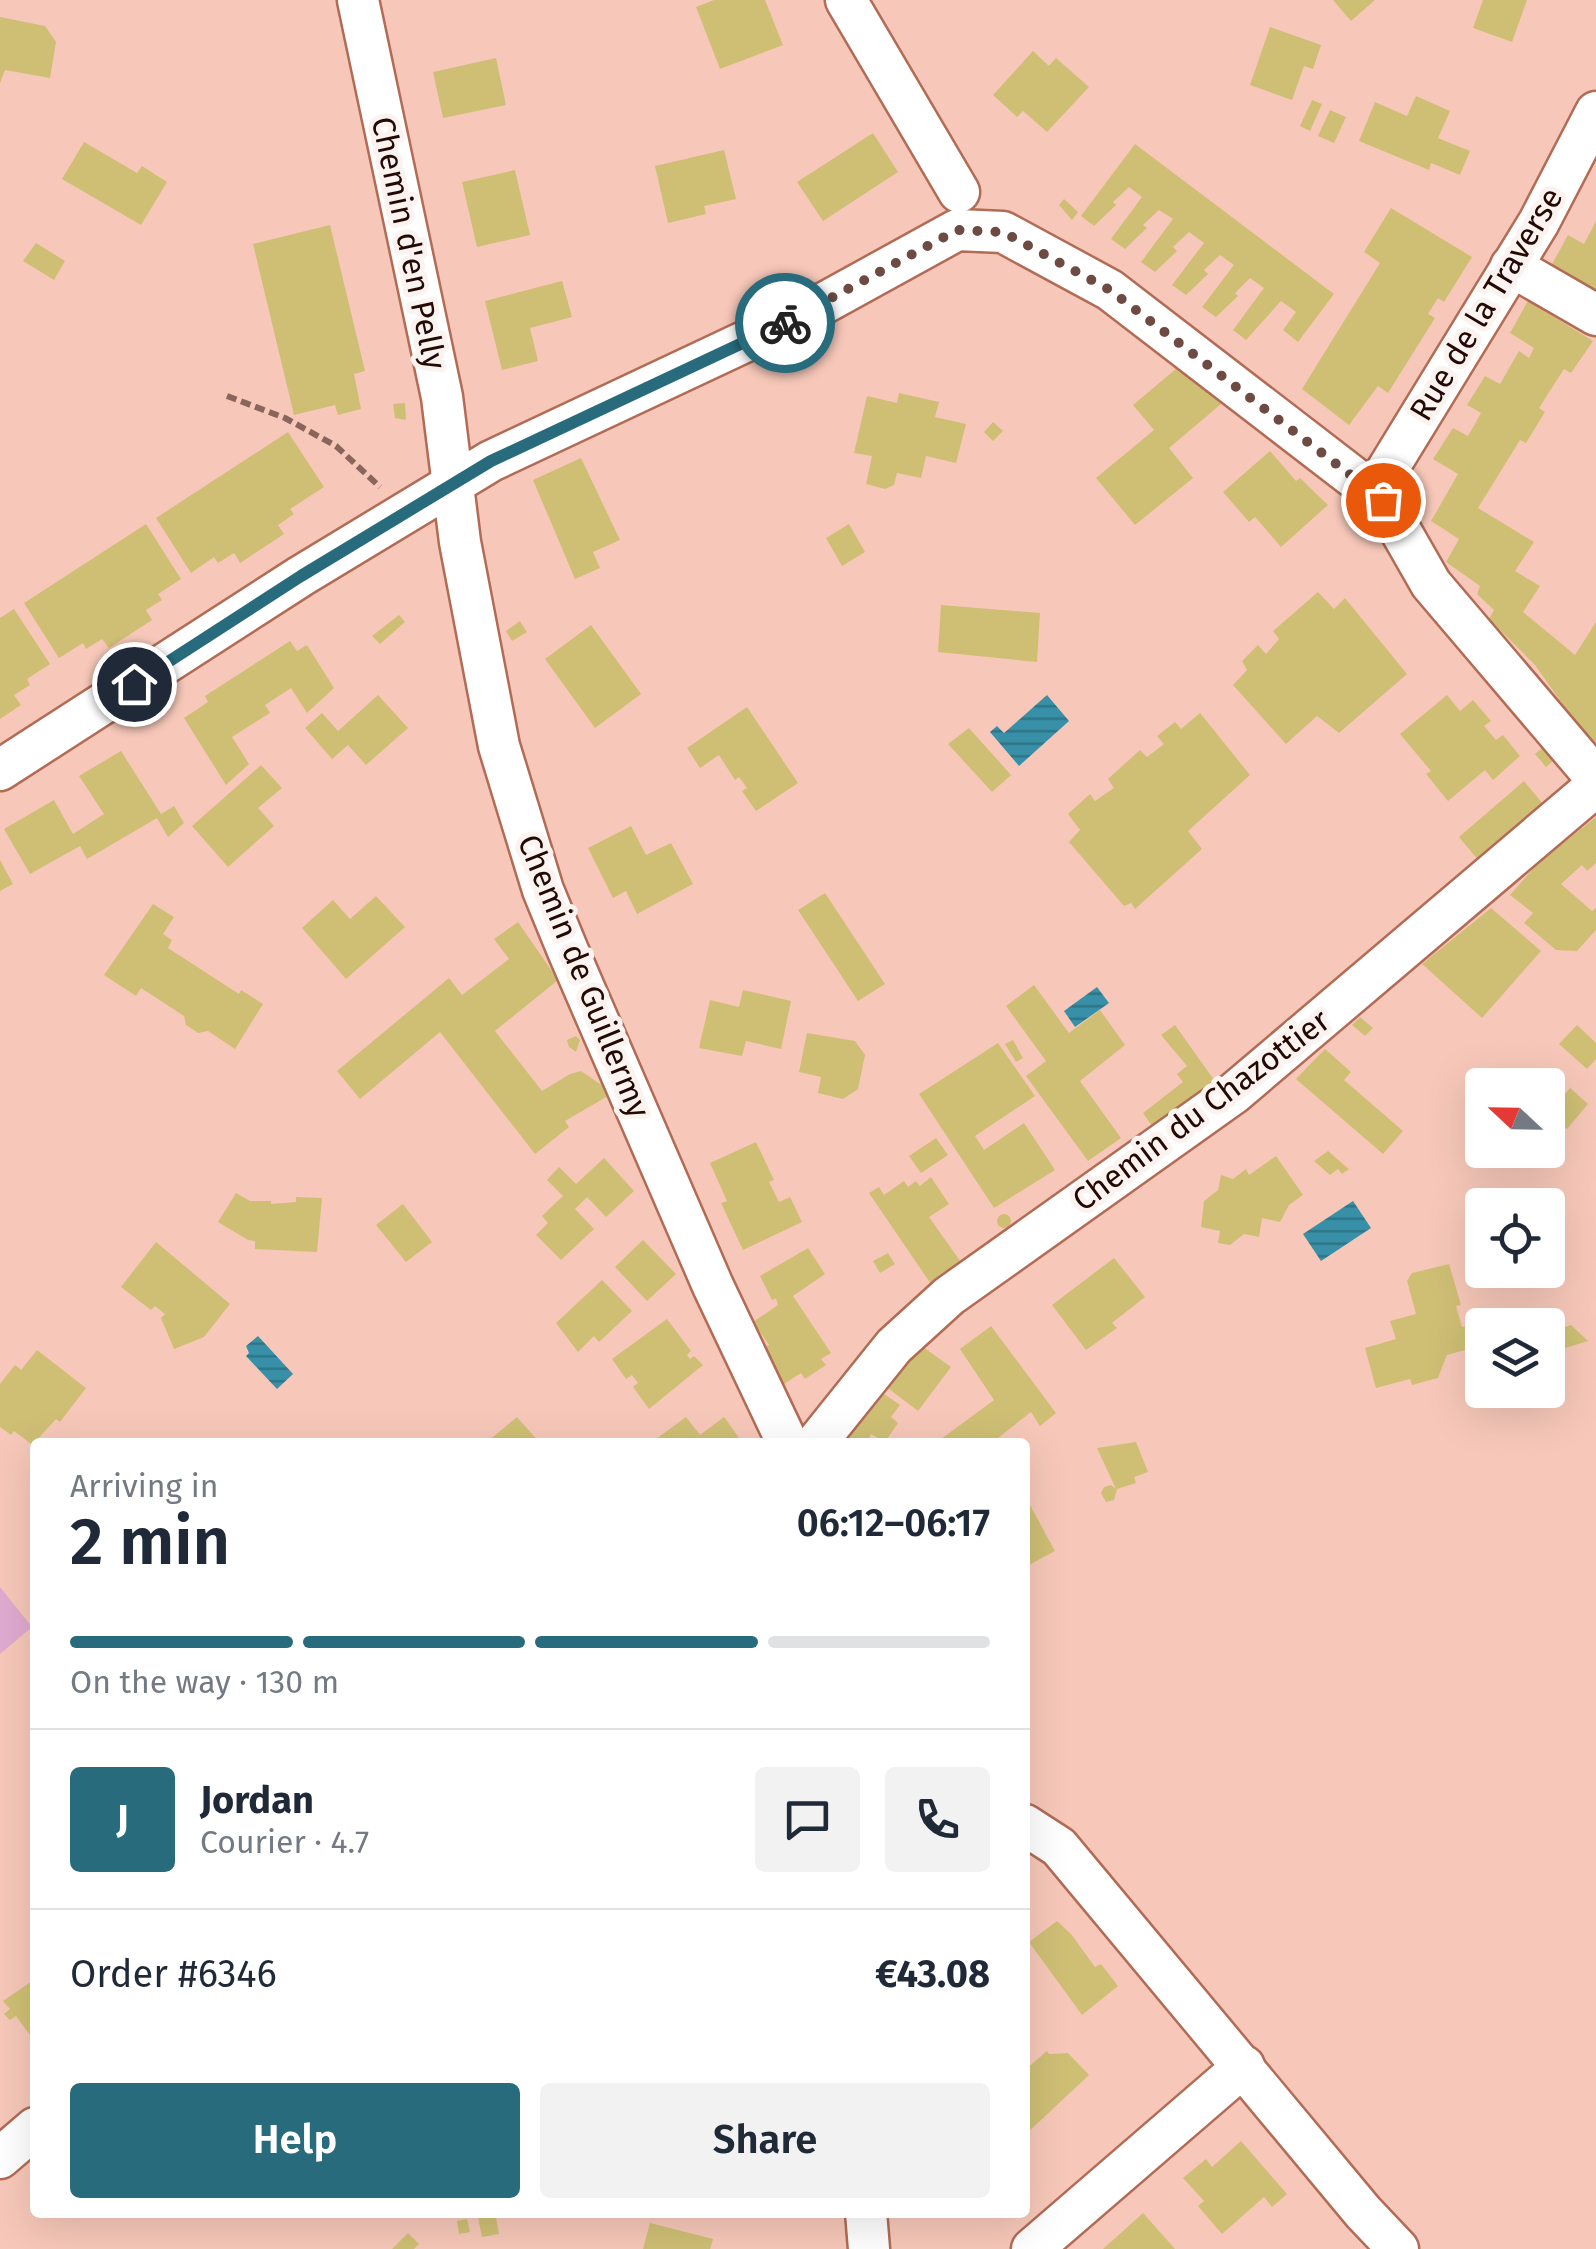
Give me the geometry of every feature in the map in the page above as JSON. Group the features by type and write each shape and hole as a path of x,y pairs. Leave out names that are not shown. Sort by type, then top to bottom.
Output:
{"street":[{"name":"Chemin d'en Pelly","path":"358,0 442,397 452,487"},
{"path":"846,0 958,211 1110,290 1383,500 1431,584 1596,778"},
{"name":"Rue de la Traverse","path":"1374,493 1538,222 1596,112"},
{"path":"0,770 301,576 491,461 808,312 958,211"},
{"path":"1512,266 1596,315"},
{"name":"Chemin de Guillermy","path":"452,487 500,746 543,890 613,1059 785,1438"},
{"name":"Chemin du Chazottier","path":"821,1438 894,1346 949,1296 1232,1094 1596,786"},
{"path":"1030,1829 1058,1847 1362,2212 1398,2249"},
{"path":"1032,2249 1244,2066"},
{"path":"0,2158 30,2132"},
{"path":"866,2218 869,2249"}],"path":[{"path":"227,396 285,418 336,446 380,488 397,519"}],"shaded area":[{"path":"0,1587 30,1629 0,1654"}],"water":[{"path":"1047,695 1069,721 1019,766 990,732 997,726 1004,733"},
{"path":"1097,987 1109,1003 1075,1027 1064,1011"},
{"path":"1353,1201 1371,1228 1321,1261 1303,1234"},
{"path":"258,1336 293,1374 277,1389 246,1356 246,1346"}],"building":[{"path":"714,0 765,0 783,45 720,69 696,7"},
{"path":"1333,0 1375,0 1351,21"},
{"path":"1483,0 1527,0 1512,42 1473,28"},
{"path":"0,17 45,26 56,42 50,78 5,70 0,83"},
{"path":"1270,27 1321,45 1313,69 1304,66 1292,100 1250,85"},
{"path":"1033,51 1049,66 1056,58 1089,87 1047,132 1023,111 1017,117 993,95"},
{"path":"496,58 506,105 443,118 433,72"},
{"path":"1416,96 1450,111 1438,138 1470,151 1460,175 1431,163 1429,170 1359,141 1375,102 1407,116"},
{"path":"1312,100 1322,104 1310,131 1300,126"},
{"path":"1330,110 1346,117 1334,143 1318,136"},
{"path":"873,133 898,172 823,221 797,182"},
{"path":"84,142 137,173 142,166 167,182 141,225 62,179"},
{"path":"1135,144 1334,294 1298,342 1283,330 1296,312 1281,301 1246,340 1233,330 1264,288 1250,278 1216,317 1202,307 1234,265 1220,255 1204,270 1208,274 1186,295 1172,285 1204,243 1189,232 1173,247 1177,251 1155,272 1141,262 1173,219 1159,210 1125,249 1111,239 1142,197 1129,187 1094,226 1081,216"},
{"path":"724,150 736,199 704,206 706,214 668,223 655,166"},
{"path":"515,170 530,235 477,247 462,182"},
{"path":"1064,199 1078,212 1072,220 1059,205"},
{"path":"1391,208 1472,257 1444,302 1438,298 1428,314 1435,318 1388,393 1378,386 1349,425 1302,389 1380,263 1364,252"},
{"path":"1596,221 1596,292 1550,268 1568,235 1584,244"},
{"path":"330,225 365,371 354,374 361,409 338,415 335,405 294,415 253,244"},
{"path":"36,243 65,261 54,280 23,261"},
{"path":"562,281 572,317 530,328 538,361 502,370 485,301"},
{"path":"1528,301 1593,341 1571,373 1564,369 1539,408 1545,412 1526,443 1520,440 1478,508 1534,542 1515,571 1540,586 1523,612 1575,655 1596,622 1596,751 1535,665 1489,619 1494,610 1477,594 1480,586 1446,562 1459,539 1431,521 1458,474 1433,459 1453,428 1468,436 1481,413 1467,405 1485,376 1500,384 1519,351 1529,358 1534,348 1510,333"},
{"path":"1183,363 1227,399 1169,448 1193,478 1135,525 1096,478 1154,430 1133,405"},
{"path":"899,393 939,402 935,417 966,424 956,463 926,456 921,478 897,473 894,485 885,489 866,484 872,456 854,453 867,396 897,403"},
{"path":"405,403 406,420 395,418 393,404"},
{"path":"993,422 1003,431 993,441 984,432"},
{"path":"288,432 324,487 290,509 294,514 278,525 284,534 240,563 234,553 218,563 214,557 191,573 156,518"},
{"path":"1270,451 1296,481 1300,478 1328,505 1281,547 1255,517 1249,522 1223,492"},
{"path":"581,458 620,540 593,552 600,568 575,579 533,480"},
{"path":"146,524 181,579 158,594 162,600 146,610 152,620 109,648 102,639 86,649 83,643 59,658 24,603"},
{"path":"849,524 865,552 842,566 826,538"},
{"path":"1318,592 1334,609 1345,598 1407,674 1339,733 1317,716 1286,744 1233,685 1247,670 1242,661 1258,645 1266,654 1279,639 1273,631"},
{"path":"941,605 1040,613 1037,662 938,652"},
{"path":"14,609 50,664 27,679 30,685 14,695 21,705 0,719 0,618"},
{"path":"399,615 405,622 380,644 372,636"},
{"path":"520,621 527,632 512,641 506,631"},
{"path":"591,625 641,694 595,728 545,659"},
{"path":"290,641 297,651 307,645 334,688 307,713 291,688 265,705 270,713 232,737 249,764 226,785 184,718 208,702 205,696"},
{"path":"378,695 408,728 366,765 348,745 332,759 305,728 322,713 338,731"},
{"path":"1447,695 1460,711 1473,700 1491,721 1484,726 1496,740 1503,735 1520,756 1493,780 1485,770 1448,801 1426,774 1431,771 1400,734"},
{"path":"747,707 798,783 756,811 742,791 747,788 739,777 735,780 719,755 700,768 687,748"},
{"path":"1200,713 1250,775 1188,831 1202,849 1135,909 1131,903 1124,906 1069,842 1080,830 1068,814 1090,794 1095,801 1114,788 1108,779 1140,750 1147,757 1164,744 1157,736 1175,722 1181,729"},
{"path":"969,728 1011,775 992,792 948,744"},
{"path":"1548,743 1559,756 1546,767 1535,754"},
{"path":"121,751 161,814 174,806 184,823 168,837 157,818 87,859 80,846 30,874 4,829 54,800 73,834 104,814 79,776"},
{"path":"261,765 282,788 258,808 274,826 228,867 192,826"},
{"path":"1524,781 1549,811 1483,866 1459,837"},
{"path":"1596,817 1596,863 1587,871 1582,865 1561,884 1592,911 1596,908 1596,930 1577,951 1556,950 1524,923 1533,913 1510,895 1537,864"},
{"path":"631,826 646,855 671,843 693,884 637,914 626,891 613,898 588,848"},
{"path":"0,860 13,884 0,891"},
{"path":"825,893 885,984 858,1001 798,910"},
{"path":"376,896 405,927 346,979 302,928 333,900 350,919"},
{"path":"153,904 174,917 163,934 172,940 168,948 239,994 241,990 263,1004 235,1049 208,1031 198,1033 186,1025 184,1016 141,988 136,996 104,975"},
{"path":"1491,908 1541,951 1482,1018 1422,964"},
{"path":"518,922 558,980 495,1031 542,1091 581,1071 606,1088 608,1096 565,1121 569,1127 535,1154 440,1032 360,1099 337,1071 449,978 462,995 509,959 494,939"},
{"path":"1034,985 1069,1033 1100,1010 1125,1045 1080,1081 1121,1138 1088,1161 1026,1076 1046,1061 1006,1006"},
{"path":"743,990 791,1001 781,1049 746,1041 742,1056 699,1048 710,1000 739,1007"},
{"path":"1360,1017 1373,1028 1365,1036 1352,1025"},
{"path":"1175,1025 1219,1087 1152,1126 1143,1113 1183,1082 1177,1074 1187,1066 1161,1035"},
{"path":"1577,1025 1596,1043 1596,1059 1587,1069 1559,1044"},
{"path":"807,1033 855,1041 865,1055 858,1089 843,1099 818,1093 821,1077 799,1072"},
{"path":"576,1036 580,1040 576,1052 567,1040"},
{"path":"1013,1040 1023,1058 1016,1062 1005,1044"},
{"path":"998,1043 1035,1096 975,1136 984,1150 1024,1123 1055,1170 994,1208 919,1094"},
{"path":"1325,1049 1351,1072 1344,1080 1403,1131 1383,1154 1296,1079"},
{"path":"1570,1088 1588,1104 1567,1129 1565,1127 1565,1094"},
{"path":"936,1138 948,1155 921,1173 909,1156"},
{"path":"756,1142 774,1180 769,1182 779,1202 790,1197 802,1222 743,1250 721,1203 727,1201 710,1163"},
{"path":"1328,1151 1349,1169 1342,1174 1338,1169 1330,1175 1314,1161"},
{"path":"1276,1156 1303,1195 1289,1205 1280,1222 1262,1218 1259,1237 1244,1234 1230,1245 1218,1243 1220,1231 1201,1227 1204,1201 1218,1190 1221,1175 1233,1179 1246,1169 1249,1175"},
{"path":"604,1158 634,1191 606,1217 587,1197 575,1209 594,1229 561,1260 536,1235 548,1223 542,1216 563,1196 547,1180 559,1167 576,1184"},
{"path":"931,1177 949,1204 929,1217 963,1265 933,1287 869,1193 879,1187 884,1195 904,1181 908,1187 916,1181 920,1186"},
{"path":"236,1193 250,1201 271,1204 296,1202 296,1197 322,1198 317,1252 255,1249 255,1241 218,1222"},
{"path":"403,1204 432,1242 406,1262 376,1225"},
{"path":"1004,1214 1011,1221 1004,1228 997,1221"},
{"path":"643,1240 676,1274 647,1301 615,1267"},
{"path":"156,1242 230,1304 204,1337 174,1349 161,1318 165,1314 155,1306 151,1310 121,1287"},
{"path":"808,1248 825,1274 793,1296 831,1353 821,1359 826,1365 805,1379 801,1373 784,1384 760,1350 769,1345 753,1322 778,1305 760,1276"},
{"path":"888,1253 895,1264 880,1273 873,1261"},
{"path":"1114,1258 1145,1297 1112,1323 1117,1328 1086,1350 1052,1305"},
{"path":"1449,1264 1461,1305 1456,1306 1462,1327 1465,1326 1465,1350 1447,1355 1438,1378 1412,1385 1410,1379 1376,1388 1365,1348 1396,1339 1390,1321 1416,1314 1407,1281 1412,1273"},
{"path":"602,1280 632,1311 599,1342 594,1336 578,1352 556,1323"},
{"path":"667,1319 691,1351 687,1355 690,1359 694,1356 703,1365 649,1409 633,1387 638,1383 632,1375 626,1379 612,1359"},
{"path":"1571,1325 1588,1341 1565,1348 1565,1327"},
{"path":"991,1326 1056,1413 1040,1426 1031,1412 998,1438 942,1438 994,1400 960,1349"},
{"path":"916,1342 951,1367 918,1411 885,1386"},
{"path":"37,1350 86,1388 60,1422 56,1419 39,1438 30,1438 30,1443 14,1431 11,1435 0,1427 0,1384 15,1365 21,1370"},
{"path":"881,1392 900,1405 891,1417 898,1423 888,1438 871,1434 869,1438 848,1438"},
{"path":"517,1417 535,1438 492,1438"},
{"path":"686,1417 700,1435 724,1417 739,1438 657,1438"},
{"path":"1136,1442 1148,1472 1134,1477 1136,1483 1117,1489 1114,1500 1106,1502 1101,1493 1104,1487 1111,1485 1116,1489 1097,1448"},
{"path":"1030,1505 1055,1551 1030,1564"},
{"path":"1057,1921 1095,1967 1101,1964 1118,1986 1082,2015 1030,1941"},
{"path":"30,1982 30,2035 16,2016 10,2020 4,2014 10,2009 3,2001"},
{"path":"1047,2051 1068,2053 1089,2075 1030,2130 1030,2066"},
{"path":"1241,2141 1287,2194 1272,2207 1264,2197 1222,2234 1198,2206 1204,2201 1183,2178 1206,2159 1212,2167"},
{"path":"1143,2213 1175,2249 1103,2249"},
{"path":"478,2218 496,2218 499,2234 482,2237"},
{"path":"467,2219 470,2232 459,2234 457,2221"},
{"path":"650,2223 713,2239 710,2249 643,2249"},
{"path":"408,2233 419,2244 414,2249 392,2249"}],"way so far":[{"path":"785,323 957,230 1003,232 1110,290 1383,500"}],"route":[{"path":"134,684 301,576 491,461 785,323"}]}
